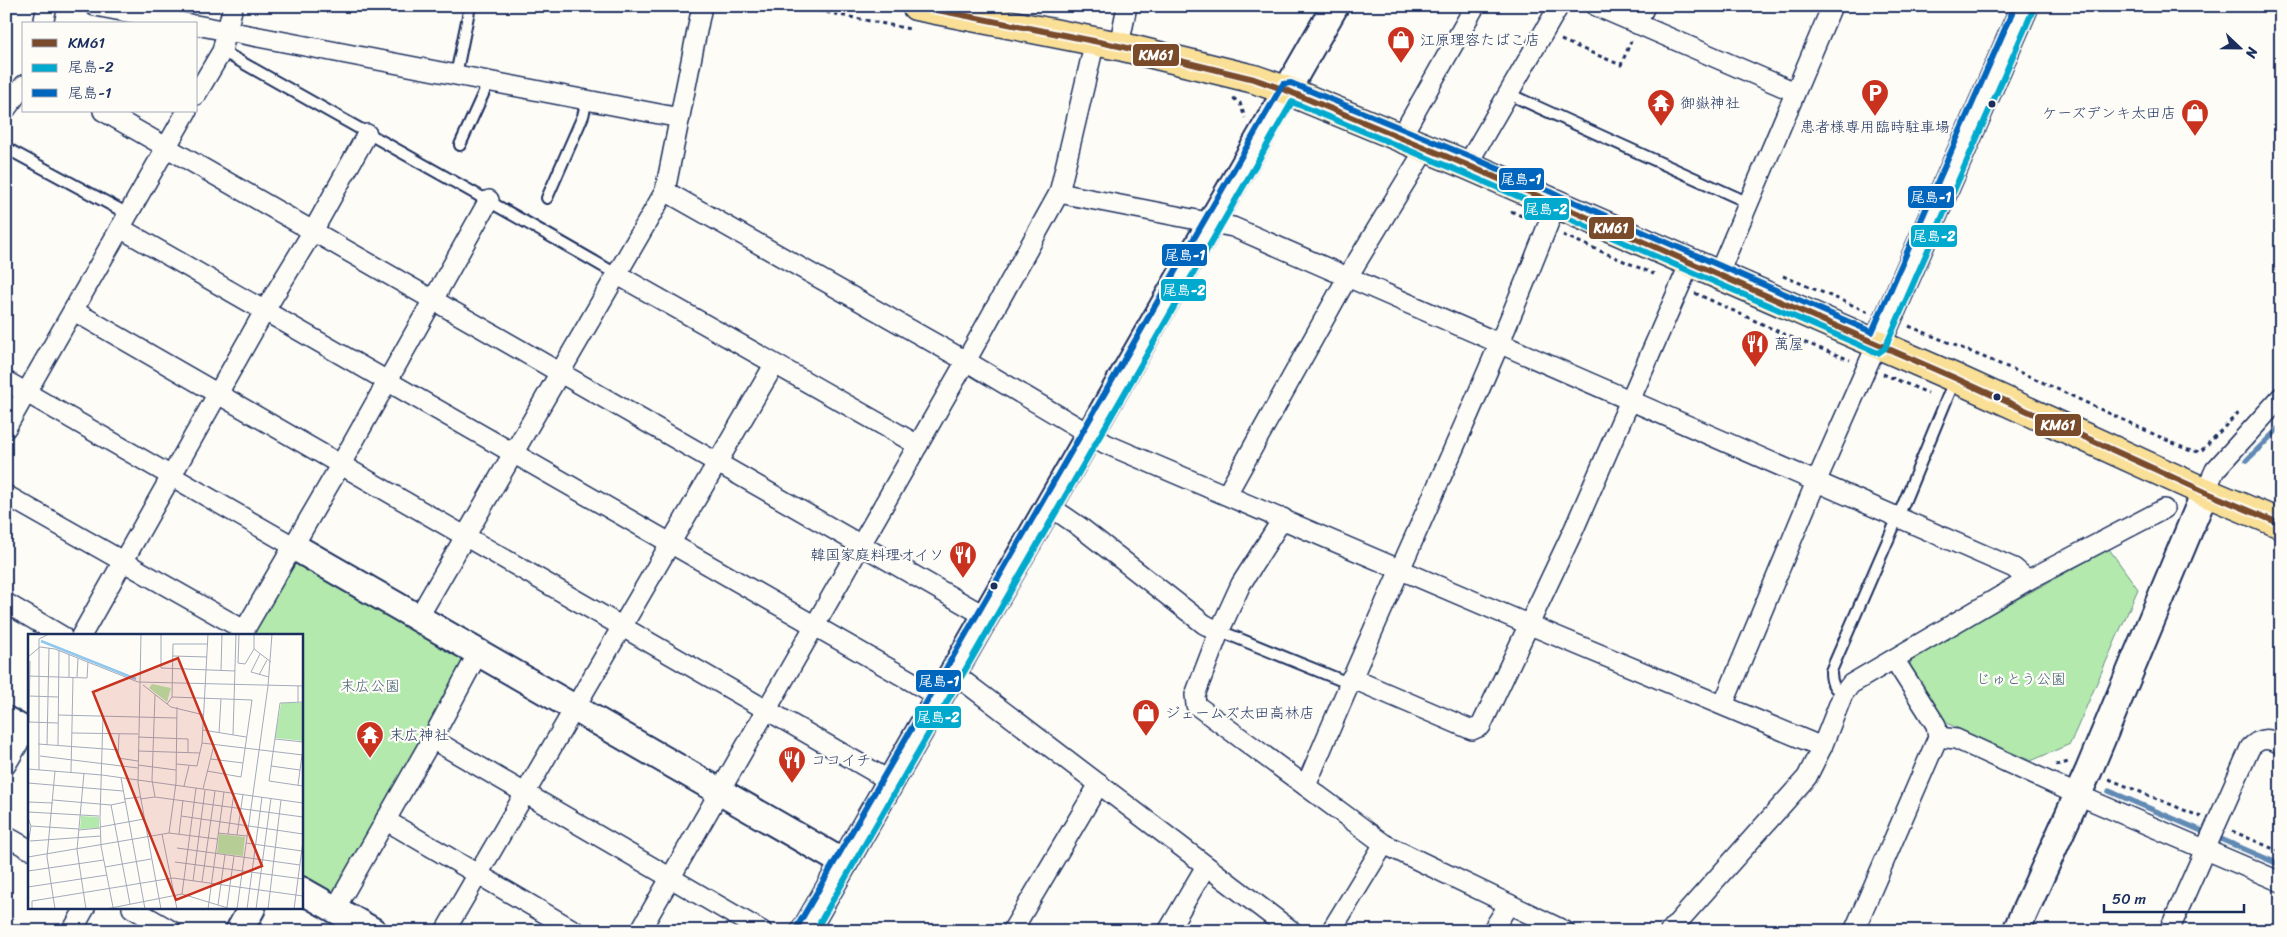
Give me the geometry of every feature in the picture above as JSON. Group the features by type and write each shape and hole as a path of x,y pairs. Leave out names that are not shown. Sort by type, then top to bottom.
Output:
{"highway":[{"path":"917,19 1107,44 1254,79 1288,91 1467,165 1878,344 2205,492 2281,524"}],"street":[{"path":"43,22 47,6"},
{"path":"95,6 179,22"},
{"path":"198,92 222,51 233,6"},
{"path":"418,618 665,191 702,6"},
{"path":"640,931 966,361 1059,193 1107,44 1127,6"},
{"path":"805,931 1335,6"},
{"path":"1401,137 1476,6"},
{"path":"1467,165 1559,6"},
{"path":"1596,6 1795,92"},
{"path":"1638,24 1645,6"},
{"path":"1718,275 1832,6"},
{"path":"1723,705 1816,482 1878,344 2020,8"},
{"path":"198,25 680,118"},
{"path":"6,110 22,88"},
{"path":"105,112 985,616"},
{"path":"6,428 186,112"},
{"path":"82,634 367,134"},
{"path":"1227,494 1347,278 1426,148"},
{"path":"665,191 966,361 1106,444 1822,747"},
{"path":"1059,193 1232,227 2014,568 2028,580"},
{"path":"6,495 123,561 242,633 341,464 489,200"},
{"path":"1306,786 1350,680 1498,344 1556,204"},
{"path":"124,221 265,310 387,382 940,697"},
{"path":"1350,680 1472,730 1481,726 1530,625 1631,401 1690,263"},
{"path":"616,274 918,445"},
{"path":"74,311 890,781"},
{"path":"445,931 774,365"},
{"path":"6,382 719,793 844,863"},
{"path":"2016,931 2089,770 2215,470 2281,397"},
{"path":"1048,505 1080,527 1204,624 1219,632"},
{"path":"1670,931 1807,777 1822,747 1843,694 1851,684 2028,580 2164,509"},
{"path":"1283,518 1241,584 1219,632 1195,695 1196,705 1384,844 1565,931"},
{"path":"6,604 58,634"},
{"path":"335,909 432,739 478,653"},
{"path":"1854,931 1938,737 1936,725 1894,659"},
{"path":"953,673 1292,931"},
{"path":"6,765 22,728"},
{"path":"1938,737 1948,736 1956,739 2281,882"},
{"path":"432,739 762,931"},
{"path":"2169,931 2250,748 2259,740 2265,739 2281,744"},
{"path":"1012,931 1099,784"},
{"path":"385,820 477,876 575,931"},
{"path":"6,836 28,848"},
{"path":"1332,931 1384,844"},
{"path":"1168,931 1206,866"},
{"path":"302,891 374,931"},
{"path":"1492,931 1509,904"},
{"path":"72,931 84,910"},
{"path":"135,910 172,931"},
{"path":"240,931 251,910"}],"lane":[{"path":"456,76 470,6"},
{"path":"222,51 367,134 489,200 616,274"},
{"path":"460,145 484,92 486,81"},
{"path":"1508,94 1749,203"},
{"path":"546,198 582,116 587,100"},
{"path":"6,148 124,221"},
{"path":"1843,694 1835,689 1831,681 1831,671 1898,517 1955,378"},
{"path":"1219,632 1230,634 1350,680"}],"path":[{"path":"795,6 917,19"},
{"path":"1538,43 1550,47 1554,38 1621,65 1638,24"},
{"path":"1230,96 1240,103 1245,119 1242,127"},
{"path":"1775,272 1870,312 1876,309"},
{"path":"1693,291 1788,336 1854,362"},
{"path":"1907,323 1909,327 2014,369 2188,450 2200,452 2247,406"},
{"path":"1875,372 1930,394"},
{"path":"2029,772 2069,761 2209,821"},
{"path":"2227,828 2281,852"}],"green space":[{"name":"じゅとう公園","path":"2109,549 2138,589 2070,744 2031,761 1944,722 1910,665 1912,657"},
{"name":"末広公園","path":"294,563 464,659 335,894 302,875 302,634 253,634"}],"waterway":[{"path":"2247,460 2281,426"},
{"path":"2109,791 2281,865"}],"transit line":[{"name":"KM61","path":"917,6 1119,46 1254,79 1288,91 1467,165 1955,378 2205,492 2281,524"},
{"name":"尾島-1","path":"797,927 1283,84 1291,83 1471,157 1872,332 2015,6"},
{"name":"尾島-2","path":"815,931 1292,102 1464,173 1878,353 1885,348 2033,10"}],"place":[{"name":"江原理容たばこ店","path":"1401,64"},
{"name":"患者様専用臨時駐車場","path":"1875,117"},
{"name":"御嶽神社","path":"1661,127"},
{"name":"ケーズデンキ太田店","path":"2195,137"},
{"name":"萬屋","path":"1755,368"},
{"name":"韓国家庭料理オイソ","path":"963,579"},
{"name":"ジェームズ太田高林店","path":"1146,737"},
{"name":"末広神社","path":"370,759"},
{"name":"ココイチ","path":"792,784"}]}
